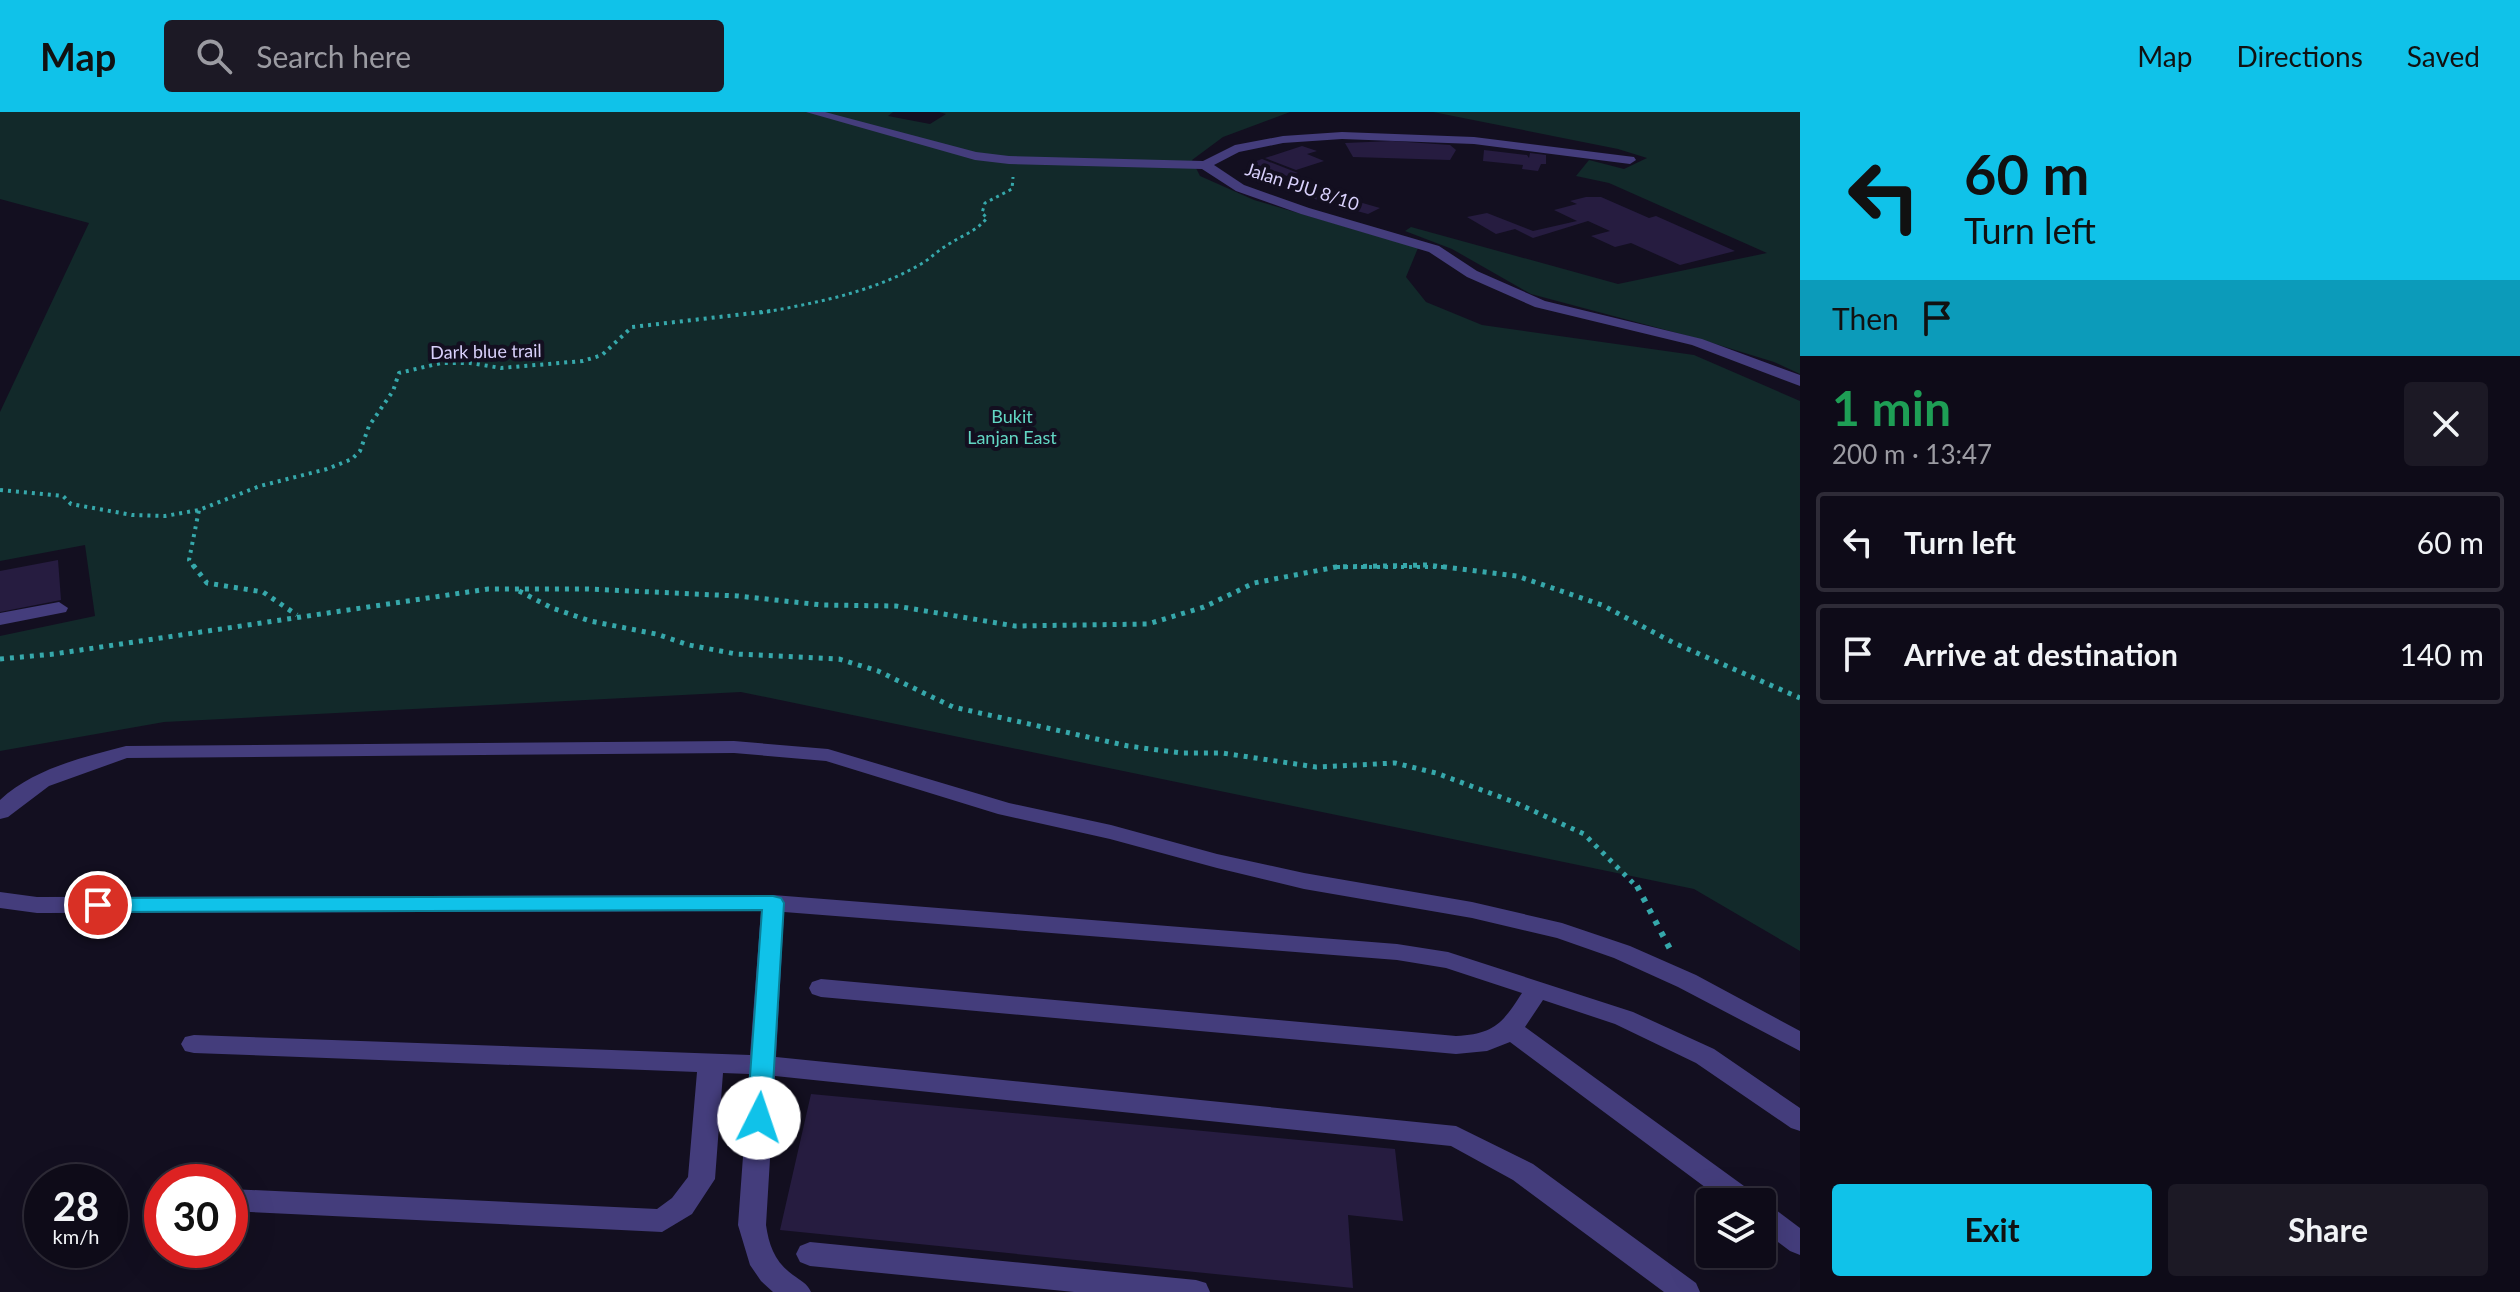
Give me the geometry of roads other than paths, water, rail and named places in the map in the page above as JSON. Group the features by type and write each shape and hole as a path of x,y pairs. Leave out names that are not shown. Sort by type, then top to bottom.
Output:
{"street":[{"path":"812,112 975,156 1009,160 1205,165"},
{"name":"Jalan PJU 8/10","path":"1630,160 1506,138 1428,131 1344,130 1243,141 1215,152 1205,165 1240,188 1305,211 1434,249 1472,274 1540,304 1697,342 1765,365 1800,381"},
{"path":"1384,232 1397,221"},
{"path":"0,619 59,608"},
{"path":"0,812 10,802 51,777 88,762 126,752 734,747 828,755 1006,809 1111,832 1217,861 1304,881 1472,910 1562,931 1622,952 1687,981 1800,1042"},
{"path":"0,900 37,905 773,903 1397,952 1448,960 1624,1018 1705,1056 1800,1121"},
{"path":"773,903 752,1225 755,1250 764,1268 779,1283 797,1292"},
{"path":"821,988 1456,1045 1485,1045 1511,1030 1538,989"},
{"path":"1511,1030 1726,1188"},
{"path":"194,1044 762,1065 1456,1136 1523,1172 1686,1292"},
{"path":"248,1201 662,1221 682,1206 701,1179 711,1063"},
{"path":"1776,1225 1800,1243"},
{"path":"810,1254 1196,1292"}],"park label":[{"name":"Bukit Lanjan East","path":"1012,427"}]}
